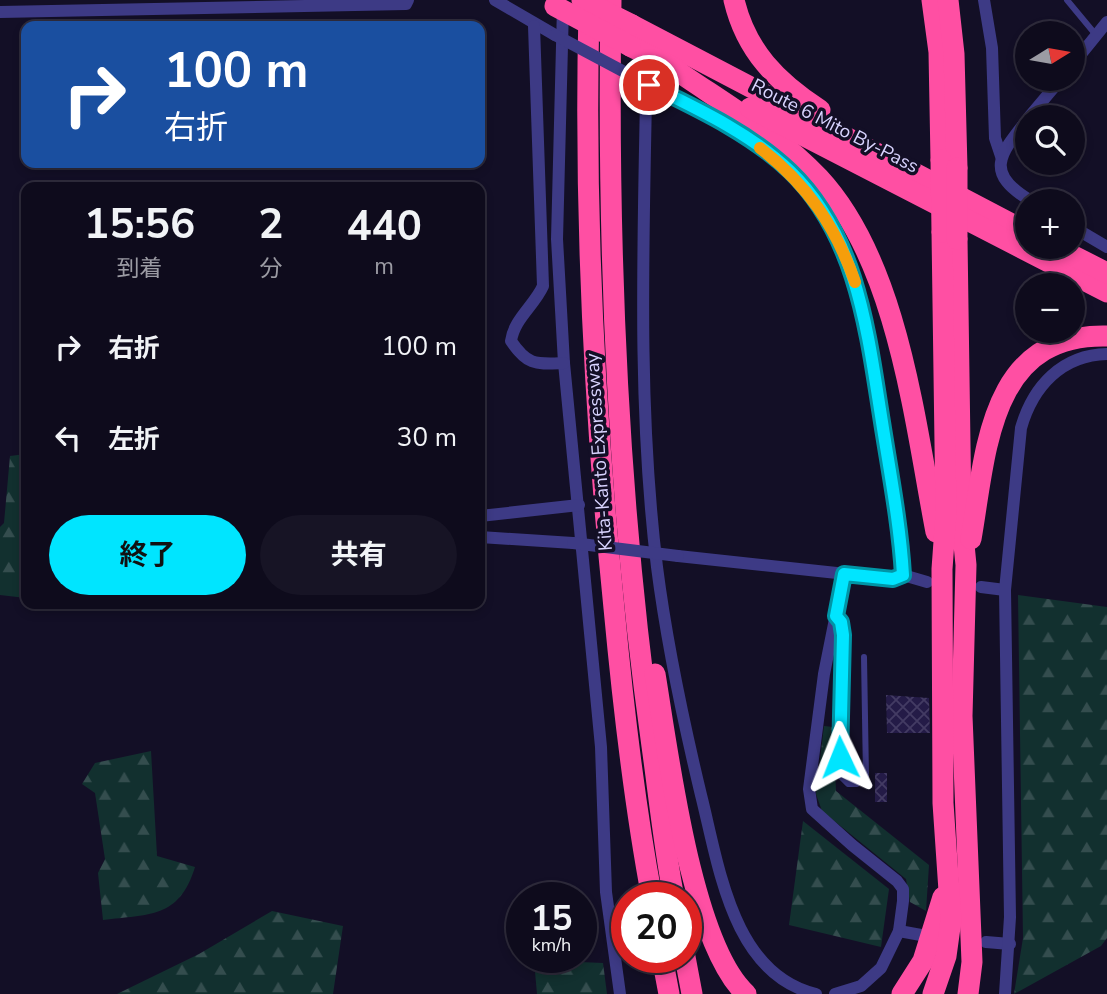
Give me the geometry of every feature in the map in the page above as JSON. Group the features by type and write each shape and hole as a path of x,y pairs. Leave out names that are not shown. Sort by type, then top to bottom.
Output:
{"highway":[{"name":"Route 6 Mito By-Pass","path":"582,0 667,64 1107,292"},
{"name":"Kita-Kanto Expressway","path":"589,0 590,277 598,436 621,681 649,882"},
{"name":"Kita-Kanto Expressway","path":"611,0 611,276 620,433 643,681 672,882"},
{"path":"734,0 751,46 785,85 829,116 965,192 990,214"},
{"path":"932,0 949,164"},
{"path":"948,0 954,54 949,164 950,235 961,514 966,565 962,716 972,962 968,994"},
{"name":"Route 6 Mito By-Pass","path":"554,2 631,36 1015,226"},
{"path":"667,64 787,148 820,180 846,214 874,273 899,349 922,449 935,575 947,884 951,920 946,956 933,994"},
{"path":"935,575 946,514 950,235"},
{"path":"1080,259 1107,273"},
{"path":"966,565 985,445 1000,401 1010,383 1030,363 1052,347 1091,336 1107,337"},
{"path":"620,433 656,676 699,901 715,947 746,994"},
{"path":"902,994 923,961 947,884"},
{"path":"944,994 970,926"},
{"path":"661,973 662,994"},
{"path":"664,973 669,994"},
{"path":"688,973 692,994"}],"street":[{"path":"0,12 105,5 406,4 408,0"},
{"path":"495,0 534,26 700,110 761,148 790,172 833,229 855,283 867,337 889,462 903,575"},
{"path":"984,0 993,59 995,138 1001,156 1003,178 1015,192"},
{"path":"554,2 557,239 564,363 601,747 606,892 620,994"},
{"path":"1085,49 1107,22"},
{"path":"534,26 543,286 534,305 513,327 511,341 521,355 535,364 564,363"},
{"path":"649,85 646,97 644,364 657,565 674,682 714,848 741,930 748,945 773,973 788,985 816,994"},
{"path":"1039,105 1051,91"},
{"path":"1001,156 1015,136"},
{"path":"1085,233 1107,247"},
{"path":"1005,994 1010,944 1005,590 1016,456 1026,409 1047,378 1077,359 1107,354"},
{"path":"485,515 579,505"},
{"path":"485,537 573,543 893,579 903,575 935,575"},
{"path":"835,994 861,986 881,968 900,931 902,889 897,881 812,809 811,776 824,674 844,574"},
{"path":"981,587 1005,590"},
{"path":"900,931 921,935"},
{"path":"986,942 1010,944"}],"lane":[{"path":"1067,0 1096,35"},
{"path":"836,616 841,622 843,635 838,718 840,776 848,784 858,784 866,777 864,657"}],"green space":[{"path":"21,455 21,597 0,595 0,527 4,523 10,456"},
{"path":"1018,595 1107,607 1107,938 1101,946 1014,994 1023,938"},
{"path":"824,726 833,727 836,791 929,865 926,911 910,902 906,879 822,811 816,794"},
{"path":"151,751 157,856 195,867 188,884 171,905 148,914 103,920 98,873 105,859 95,793 82,784 95,763"},
{"path":"803,821 889,889 881,947 789,925"},
{"path":"272,911 343,926 333,994 117,994 199,954"},
{"path":"597,963 603,963 607,994 537,994 535,973 597,973"}],"building":[{"path":"886,695 929,698 930,733 887,733"},
{"path":"875,773 887,773 887,802 875,802"}],"slow traffic":[{"path":"760,148 790,172 816,202 833,229 855,282"}],"route":[{"path":"649,85 738,132 790,172 816,202 833,229 855,283 889,462 903,575 893,579 844,574 836,616 841,622 843,635 838,718 840,757"}]}
